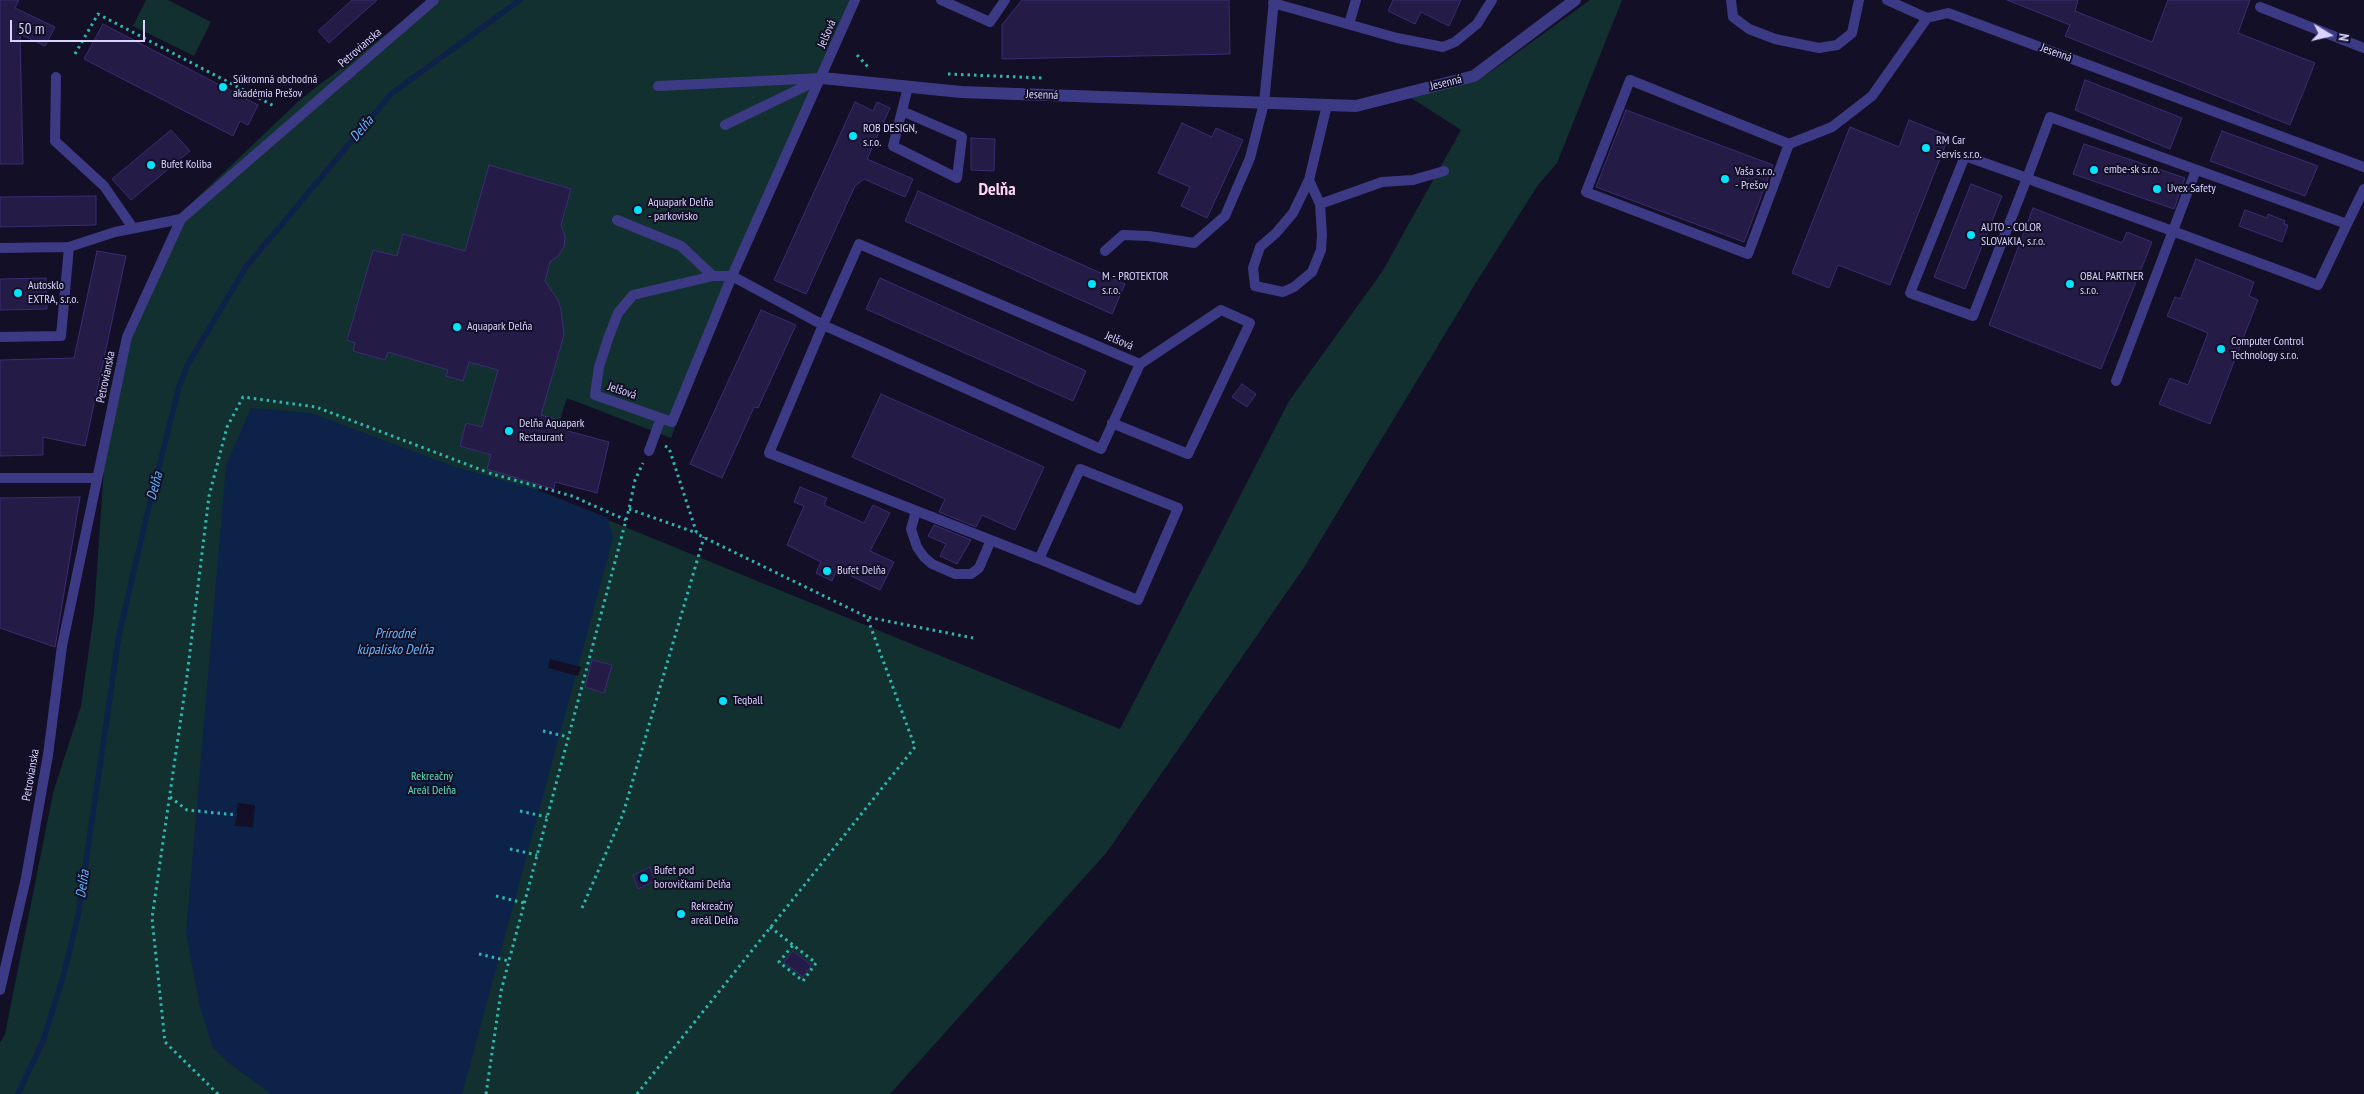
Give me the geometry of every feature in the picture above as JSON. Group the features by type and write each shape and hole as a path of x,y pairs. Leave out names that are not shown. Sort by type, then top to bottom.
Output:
{"street":[{"name":"Jesenná","path":"822,78 961,92 1356,106 1474,76 1575,0"}],"lane":[{"name":"Petrovianska","path":"0,990 26,878 48,755 62,646 127,337 181,219 434,0"},
{"name":"Jelšová","path":"855,0 822,78 732,276 672,422 595,395 608,339 618,313 633,295 712,276 732,276 823,325 1101,449 1140,364 859,244 823,325 770,454 992,540 1038,559 1138,600 1178,508 1080,469 1038,559"},
{"path":"941,0 990,22 996,17 1004,0"},
{"path":"1349,24 1356,0"},
{"path":"1105,251 1123,235 1149,236 1194,243 1225,216 1250,158 1264,103 1274,1 1397,38 1443,47 1456,42 1477,24 1492,0"},
{"path":"1732,0 1733,16 1749,29 1775,39 1819,48 1837,45 1852,33 1859,0"},
{"path":"1789,144 1748,254 1586,192 1630,80 1789,144 1832,127 1872,96 1927,18 1887,0"},
{"path":"2260,7 2364,48"},
{"name":"Jesenná","path":"1927,18 1948,14 2364,167"},
{"path":"56,77 55,141 104,186 133,228"},
{"path":"658,86 822,78"},
{"path":"725,125 822,78"},
{"path":"902,111 962,137 956,178 893,146 908,87"},
{"path":"1309,180 1320,204 1321,250 1312,272 1283,292 1255,286 1252,268 1260,247 1294,213 1309,180 1326,105"},
{"path":"2348,224 2050,117 2027,178 1973,316 1910,293 1965,156 2027,178 2318,285 2348,224 2364,189"},
{"path":"2116,381 2196,170"},
{"path":"1320,204 1382,182 1413,180 1444,171"},
{"path":"0,248 69,247 133,228 181,219"},
{"path":"617,220 681,246 712,276"},
{"path":"0,337 61,336 69,247"},
{"path":"1112,424 1188,454 1250,323 1221,310 1140,364"},
{"path":"649,451 661,418"},
{"path":"0,478 98,478"},
{"path":"916,511 911,529 916,547 924,558 932,564 955,574 971,574 979,568 992,540"}],"path":[{"path":"75,54 98,14 274,106"},
{"path":"856,55 862,63 871,69"},
{"path":"947,74 1046,78"},
{"path":"218,1094 165,1042 152,918 187,676 209,496 227,427 243,397 316,407 488,472 572,496 626,520"},
{"path":"669,448 697,534"},
{"path":"486,1094 501,991 629,509 635,480 649,451"},
{"path":"629,509 704,537 867,617 973,638"},
{"path":"582,908 623,814 704,537"},
{"path":"637,1094 915,747 867,617"},
{"path":"543,731 568,737"},
{"path":"170,797 187,810 237,815"},
{"path":"520,811 547,817"},
{"path":"510,849 537,855"},
{"path":"496,896 524,903"},
{"path":"770,927 793,945 816,963 803,981 779,962 793,945"},
{"path":"478,954 509,961"}],"green space":[{"path":"146,0 168,0 211,22 194,56 133,26"},
{"name":"Rekreačný Areál Delňa","path":"431,0 851,0 732,276 671,438 567,398 538,490 532,489 1120,729 1289,401 1382,272 1461,130 1408,96 1486,75 1590,0 1622,0 1557,163 1538,185 1477,281 1305,566 1107,852 890,1094 0,1094 0,1043 5,1034 53,793 81,706 94,613 109,395 123,335 183,211 302,98"}],"water":[{"name":"Prírodné kúpalisko Delňa","path":"251,408 311,413 455,467 538,490 608,518 613,538 462,1094 271,1094 230,1064 213,1048 200,1007 186,933 226,465"}],"pier":[{"path":"550,659 581,667 578,676 548,668"},
{"path":"238,803 255,805 253,827 235,826"}],"building":[{"path":"0,0 19,0 15,8 55,27 45,46 20,34 23,164 0,164"},
{"path":"352,0 377,0 329,43 318,31"},
{"path":"1022,0 1229,0 1230,54 1002,59 1002,25"},
{"path":"1393,0 1461,0 1449,26 1421,12 1415,24 1388,11"},
{"path":"2007,0 2078,0 2075,11 2152,42 2168,0 2250,0 2238,33 2315,63 2290,125 2065,36 2070,25"},
{"path":"103,24 258,105 248,125 240,121 233,136 84,59"},
{"path":"2085,80 2182,118 2170,149 2075,110"},
{"path":"855,102 873,111 877,102 890,108 867,159 913,179 905,197 864,179 855,186 806,294 774,280"},
{"path":"1626,110 1773,165 1744,242 1596,187"},
{"path":"1909,120 1949,136 1890,285 1838,265 1829,288 1792,273 1850,127 1899,147"},
{"path":"1182,123 1212,137 1216,128 1243,140 1207,218 1181,206 1190,187 1158,173"},
{"name":"Bufet Koliba","path":"171,130 190,151 131,200 112,179"},
{"path":"2222,131 2318,166 2305,196 2210,161"},
{"path":"971,138 995,139 994,171 971,170"},
{"path":"2084,144 2185,178 2174,209 2073,174"},
{"name":"Aquapark Delňa","path":"489,165 571,189 561,225 565,237 564,247 558,256 550,262 545,281 558,300 564,335 541,415 570,423 568,431 609,442 597,493 555,482 554,489 487,469 491,455 460,446 466,423 482,427 498,370 469,362 463,381 446,376 448,370 388,352 385,360 353,351 355,343 347,340 373,250 397,256 403,234 465,251"},
{"path":"1971,184 2002,196 1965,289 1934,277"},
{"path":"918,191 1125,284 1112,314 905,221"},
{"path":"96,196 96,225 0,227 0,197"},
{"name":"OBAL PARTNER s.r.o.","path":"2033,208 2122,243 2127,232 2152,242 2101,369 1989,325"},
{"path":"2245,210 2267,218 2268,214 2285,221 2284,224 2288,225 2282,242 2239,226"},
{"path":"97,251 126,256 85,446 43,437 43,455 0,456 0,360 74,358"},
{"name":"Computer Control Technology s.r.o.","path":"2196,259 2254,282 2249,296 2258,300 2210,424 2159,404 2170,378 2188,385 2208,333 2167,316 2175,297 2180,299"},
{"path":"46,278 47,309 0,310 0,279"},
{"path":"880,278 1086,371 1073,401 866,309"},
{"path":"761,310 796,325 758,408 754,407 722,478 690,464"},
{"path":"1242,384 1256,394 1247,407 1232,397"},
{"path":"881,394 1044,467 1015,530 982,515 976,527 939,512 945,499 852,457"},
{"path":"800,487 827,498 824,505 864,523 873,505 890,513 870,551 894,562 880,590 837,569 832,581 816,573 821,562 787,545 804,506 794,502"},
{"path":"80,497 55,647 0,628 0,498"},
{"path":"934,525 971,540 957,564 940,556 946,544 928,536"},
{"path":"592,660 612,665 604,693 585,687"},
{"name":"Bufet pod borovičkami Delňa","path":"650,867 655,881 638,889 633,875"},
{"path":"793,951 811,965 803,977 784,962"}],"waterway":[{"name":"Delňa","path":"18,1094 43,1041 63,977 78,916 119,635 179,387 188,364 246,267 391,94 520,0"}],"place":[{"name":"Súkromná obchodná akadémia Prešov","path":"223,87"},
{"name":"ROB DESIGN, s.r.o.","path":"853,136"},
{"name":"RM Car Servis s.r.o.","path":"1926,148"},
{"name":"Bufet Koliba","path":"151,165"},
{"name":"embe-sk s.r.o.","path":"2094,170"},
{"name":"Vaša s.r.o. - Prešov","path":"1725,179"},
{"name":"Uvex Safety","path":"2157,189"},
{"name":"Aquapark Delňa - parkovisko","path":"638,210"},
{"name":"AUTO - COLOR SLOVAKIA, s.r.o.","path":"1971,235"},
{"name":"M - PROTEKTOR s.r.o.","path":"1092,284"},
{"name":"OBAL PARTNER s.r.o.","path":"2070,284"},
{"name":"Autosklo EXTRA, s.r.o.","path":"18,293"},
{"name":"Aquapark Delňa","path":"457,327"},
{"name":"Computer Control Technology s.r.o.","path":"2221,349"},
{"name":"Delňa Aquapark Restaurant","path":"509,431"},
{"name":"Bufet Delňa","path":"827,571"},
{"name":"Teqball","path":"723,701"},
{"name":"Bufet pod borovičkami Delňa","path":"644,878"},
{"name":"Rekreačný areál Delňa","path":"681,914"}],"district":[{"name":"Delňa","path":"997,190"}]}
